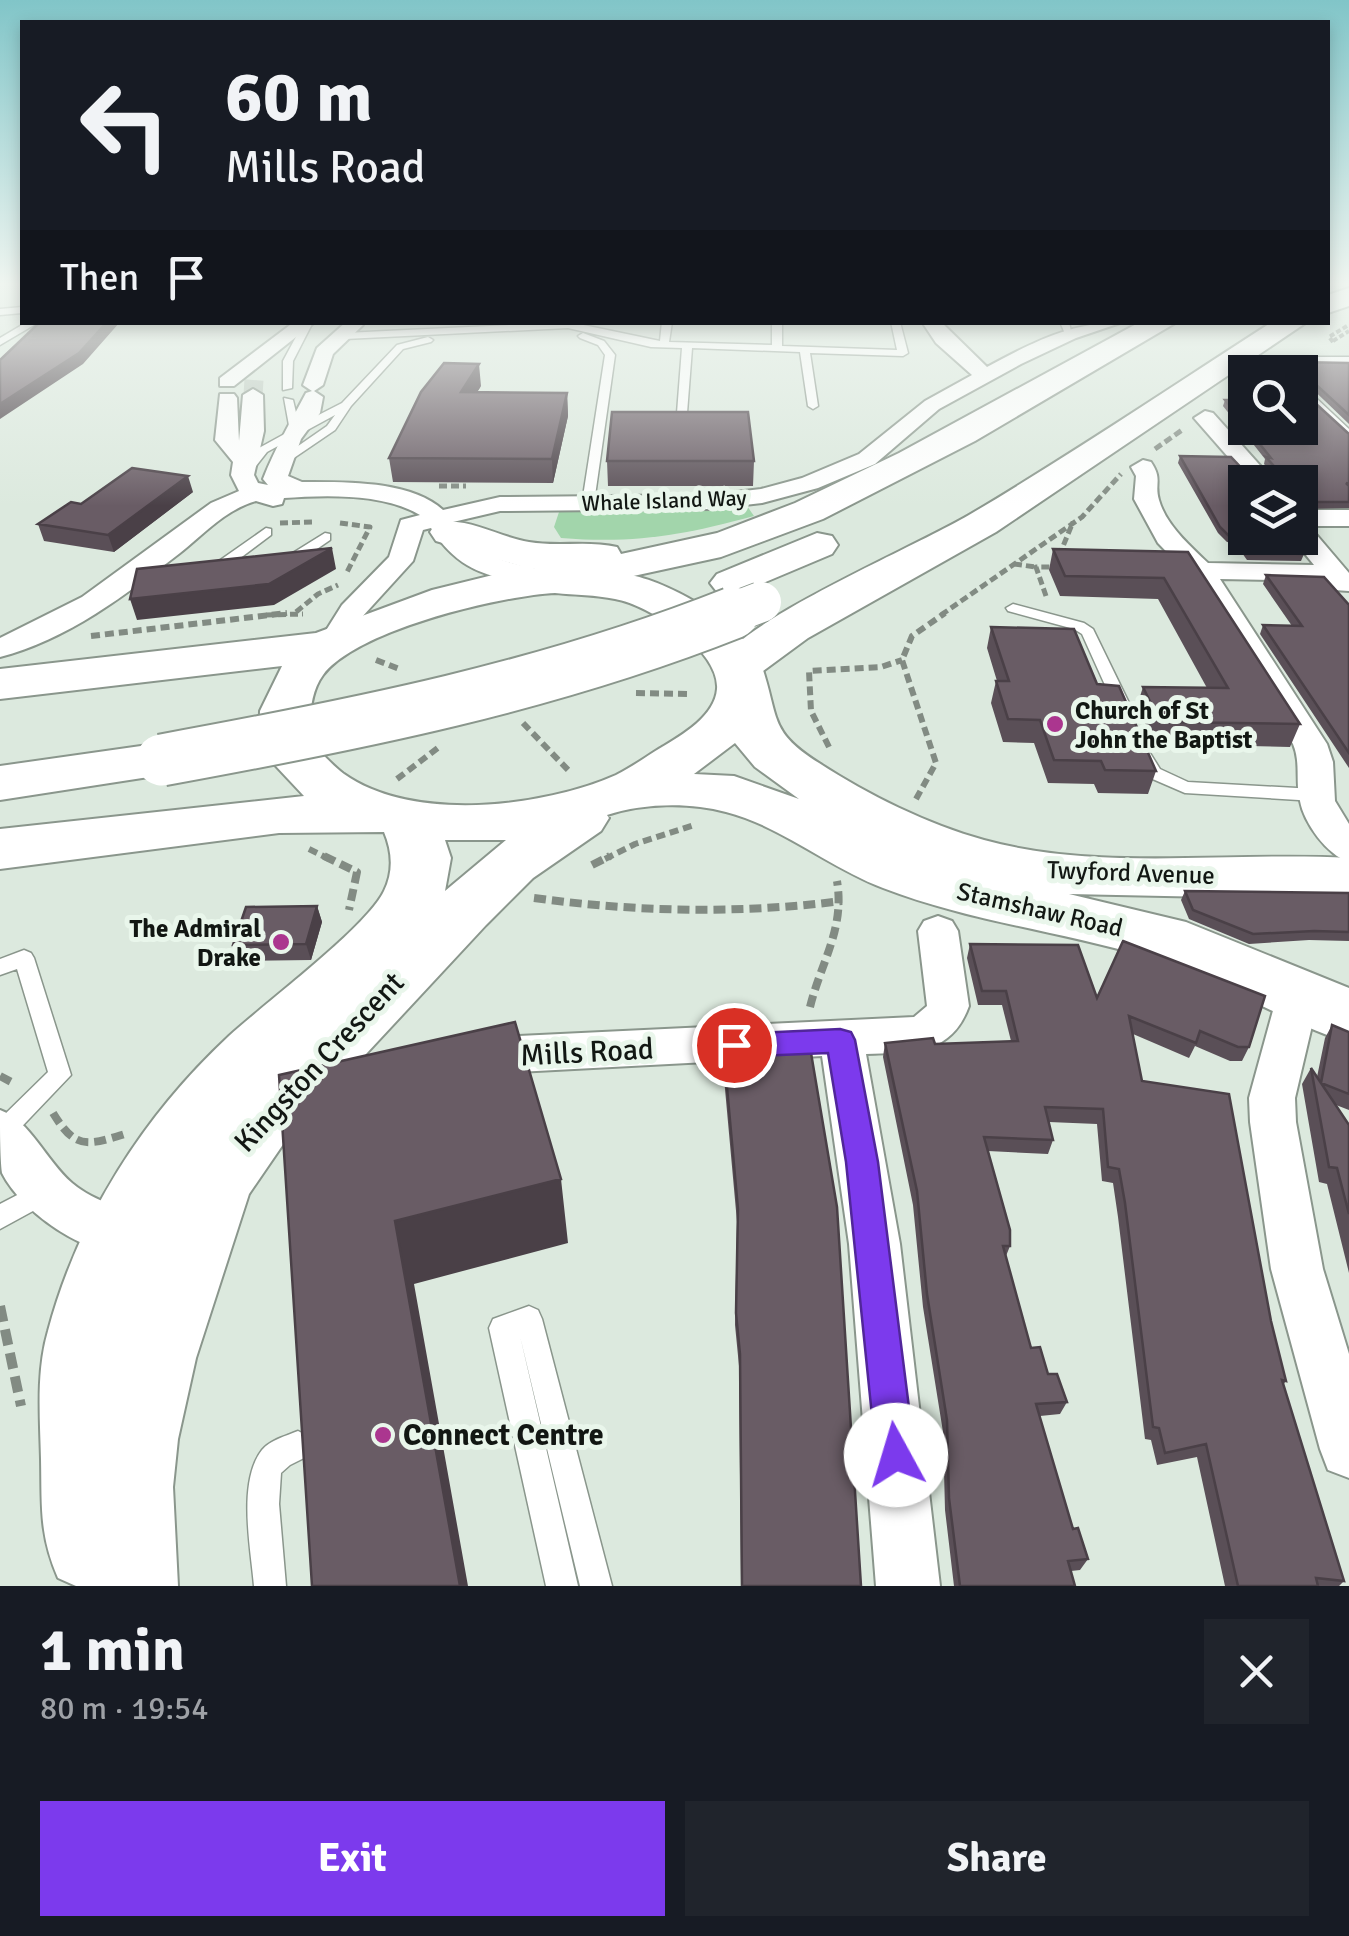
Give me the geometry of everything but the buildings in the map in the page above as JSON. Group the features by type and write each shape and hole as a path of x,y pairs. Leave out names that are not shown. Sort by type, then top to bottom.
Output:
{"main road":[{"path":"0,684 318,620 552,580 726,542 892,474 1050,358"},
{"path":"1014,360 1060,366 1064,358"},
{"path":"0,744 160,741 346,726 553,677 648,646 1003,444 1130,358"},
{"path":"747,592 866,553 1191,358"},
{"path":"552,580 628,587 647,593 719,641 740,679 792,628 982,524 1237,358"},
{"path":"445,525 527,555 571,558 663,548 787,520"},
{"path":"318,620 309,664 283,703 285,748 328,788 395,815"},
{"name":"Kingston Crescent","path":"97,1586 83,1390 90,1331 159,1237 215,1179 260,1118 342,1059 488,885 538,845 628,809 725,723 740,679"},
{"name":"Twyford Avenue","path":"740,679 756,737 790,768 832,796 939,846 998,864 1067,874 1348,868"},
{"path":"0,783 160,741"},
{"path":"0,849 279,815 395,815 455,823 526,821 628,809"},
{"name":"Stamshaw Road","path":"628,809 781,813 860,856 908,875 974,895 1164,938 1324,1006"},
{"name":"Kingston Crescent","path":"128,1586 126,1487 132,1439 153,1358 159,1237 174,1146 252,1058 382,938 413,898 422,858 413,832 395,815"}],"street":[{"path":"259,358 227,390 226,440 247,476 277,500 368,519"},
{"path":"0,648 45,630 146,575 247,476 253,387 265,358"},
{"path":"301,491 277,482 293,434 309,413 322,358"},
{"path":"965,358 985,375"},
{"path":"1007,358 1014,360"},
{"name":"Whale Island Way","path":"410,525 445,525 500,504 710,502 762,496 810,484 867,459 932,405 1014,360"},
{"path":"1196,422 1244,465"},
{"path":"1141,462 1151,508 1171,542 1201,571 1318,760 1316,796 1348,868"},
{"path":"247,476 301,491 401,499 424,505 445,525 458,547 476,561 552,580"},
{"path":"179,541 255,517 368,519 394,515 410,525 404,552 350,614 318,620"},
{"path":"1318,518 1349,518"},
{"path":"1318,552 1342,581"},
{"path":"1201,571 1342,581"},
{"name":"Mills Road","path":"445,1057 503,1056 824,1030 917,1034 935,1028 945,1018 948,992 938,932"},
{"path":"1324,1006 1272,1098 1273,1122 1297,1270 1349,1449"},
{"path":"824,1030 857,1126 876,1270 908,1586"},
{"path":"1,1131 46,1191 67,1212 159,1237"}],"lane":[{"path":"290,358 288,394 293,434"},
{"path":"281,462 331,428 347,404 390,358"},
{"path":"588,503 610,358"},
{"path":"681,426 686,358"},
{"path":"807,358 813,406"},
{"path":"1318,360 1349,360"},
{"path":"247,476 262,450 347,404"},
{"path":"1318,404 1349,435"},
{"path":"241,571 205,574 266,532"},
{"path":"280,566 309,552 325,537"},
{"path":"1013,608 1088,632 1132,727"},
{"path":"1139,745 1154,773 1167,782 1316,796"},
{"path":"0,967 24,958 60,1075 1,1131"},
{"path":"0,1217 46,1191"},
{"path":"562,1586 504,1328 530,1320 596,1586"},
{"path":"270,1586 264,1484 270,1464 282,1452 298,1446"}],"path":[{"path":"899,794 914,802 936,763 902,660 912,636 1074,522 1141,462 1196,422"},
{"path":"439,486 477,486"},
{"path":"318,620 368,519"},
{"path":"1055,567 1074,522"},
{"path":"1014,564 1073,567"},
{"path":"1036,567 1050,608 1046,617"},
{"path":"318,620 318,594 339,584"},
{"path":"275,626 318,620"},
{"path":"73,638 318,620"},
{"path":"840,757 826,744 811,718 807,698 809,671 881,667 902,660"},
{"path":"592,865 628,809 688,825 720,810"},
{"path":"305,847 358,872"},
{"path":"824,874 836,880 842,901 840,933 812,995 824,1030"},
{"path":"528,898 646,910 797,908 842,901"},
{"path":"0,1076 15,1084"}],"green space":[{"path":"747,506 754,516 659,536 613,540 561,538 554,527 559,512"}],"tunnel":[{"path":"253,395 254,380"}],"place":[{"name":"Church of St John the Baptist","path":"1055,724"},
{"name":"The Admiral Drake","path":"281,942"},
{"name":"Connect Centre","path":"383,1435"}],"route":[{"path":"734,1045 840,1040 862,1162 896,1455"}]}
